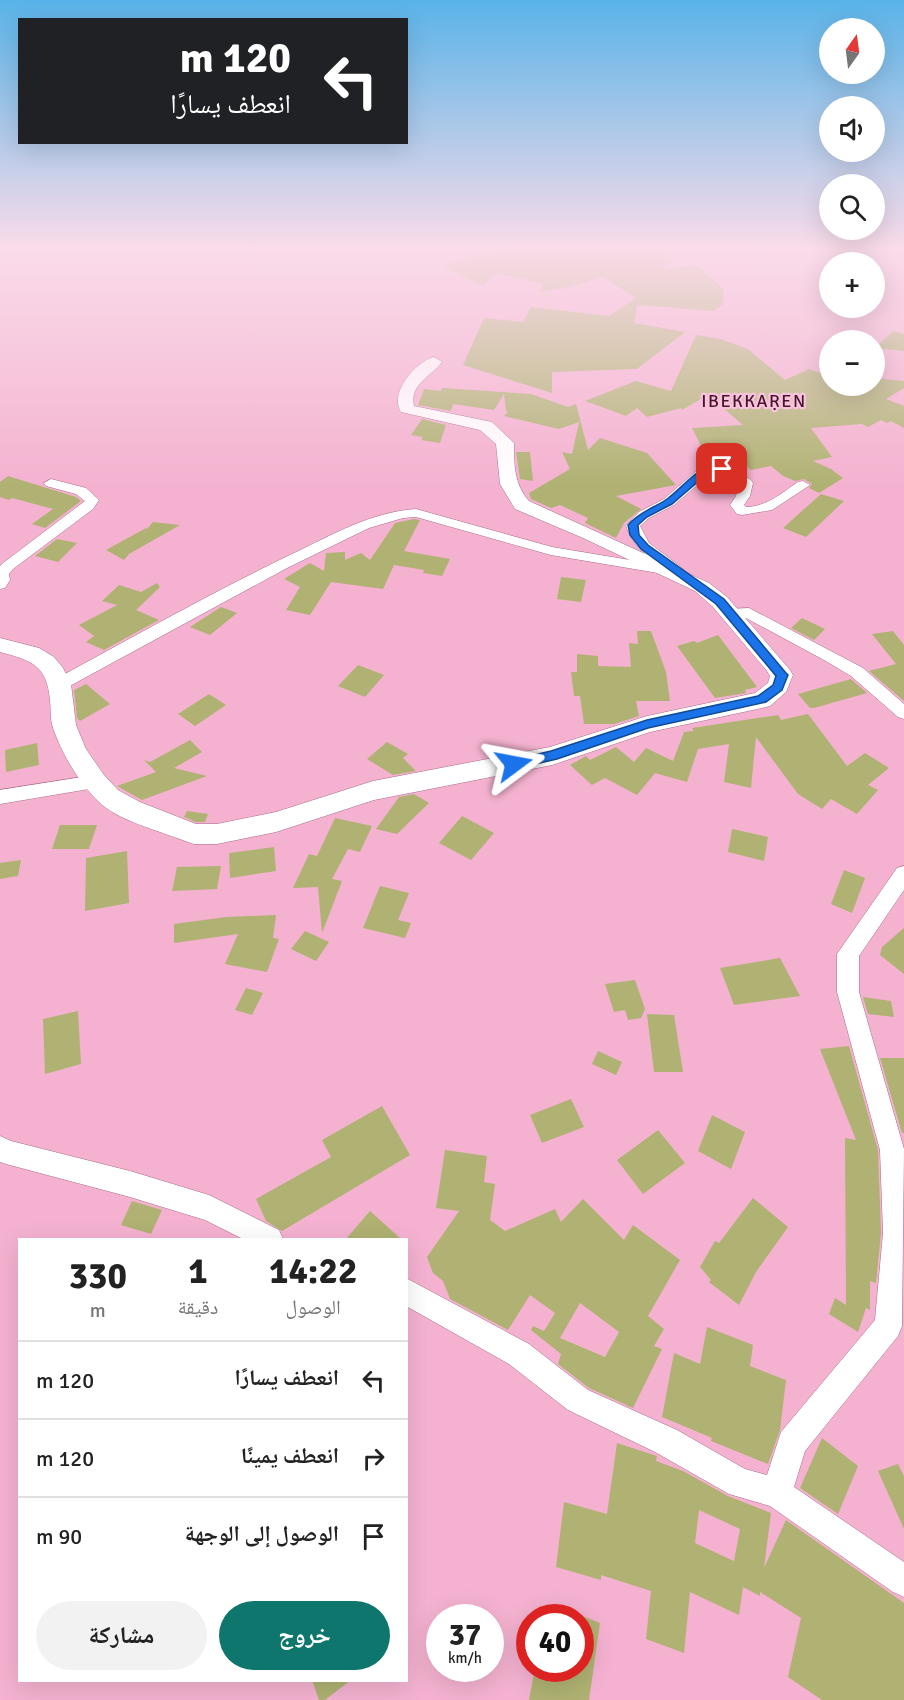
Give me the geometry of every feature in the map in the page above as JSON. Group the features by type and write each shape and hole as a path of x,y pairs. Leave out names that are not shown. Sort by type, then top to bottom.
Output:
{"street":[{"path":"0,645 31,653 46,663 60,684 64,725 75,752 95,782 109,797 131,809 194,834 217,834 276,822 374,791 552,756 647,724 762,700 778,687 782,675 730,614 702,587 590,534 522,506 513,497 505,478 505,443 486,426 407,409 404,401 405,390 434,362"},
{"path":"693,583 645,547 634,535 633,525 644,515 669,502 712,468 733,474 746,483 737,506 742,511 756,512 770,507 803,484"},
{"path":"0,585 3,580 1,574 8,566 88,506 92,500 81,491 51,483"},
{"path":"60,684 253,578 373,522 399,513 416,513 551,551 664,570"},
{"path":"730,614 749,613 830,656 857,672 904,713"},
{"path":"0,797 95,782"},
{"path":"777,1492 792,1443 888,1326 896,1233 892,1150 848,992 848,954 904,874"},
{"path":"0,1148 6,1152 130,1184 209,1208 268,1238"},
{"path":"408,1292 519,1354 578,1400 666,1441 740,1483 777,1492 904,1581"}],"building":[{"path":"480,327 659,327 685,332 637,369 552,372 552,393 463,365"},
{"path":"893,331 904,334 904,351 885,349 885,339"},
{"path":"696,335 720,339 748,349 785,380 809,369 819,373 819,396 885,396 885,379 904,381 904,388 886,399 904,406 904,428 891,421 887,423 881,420 868,427 862,424 811,428 832,457 813,461 831,469 843,478 819,493 809,488 812,484 804,479 795,481 783,476 771,466 751,470 724,447 702,448 692,428 743,425 708,395 682,410 681,408 647,417 637,408 626,416 585,401 636,381 671,391"},
{"path":"442,388 531,394 568,407 576,404 588,450 600,438 647,453 676,485 616,496 641,509 624,523 616,538 585,523 588,518 560,505 551,508 531,499 529,493 570,469 562,452 572,454 579,422 559,429 504,416 508,412 504,394 494,410 453,404 451,411 418,405 424,389 441,391"},
{"path":"422,419 446,425 440,443 421,440 423,437 411,435"},
{"path":"516,452 530,452 533,481 520,479"},
{"path":"8,476 76,497 81,501 45,528 32,524 53,509 0,497 0,482"},
{"path":"821,494 844,501 806,537 783,528"},
{"path":"420,520 404,551 450,559 442,576 423,573 424,570 394,565 383,589 331,582 310,615 286,610 300,587 284,579 310,563 324,571 326,553 345,552 345,560 361,553 370,560 395,523"},
{"path":"153,522 180,525 129,554 124,560 106,550 148,527 142,535"},
{"path":"57,539 77,543 58,562 35,556"},
{"path":"561,577 586,580 581,602 557,599"},
{"path":"157,583 160,587 136,610 159,620 104,650 86,642 94,636 79,625 117,605 102,601 119,585 141,592"},
{"path":"221,607 237,613 210,635 190,627"},
{"path":"802,618 825,629 814,640 791,628"},
{"path":"637,631 651,631 666,672 670,701 636,701 639,716 614,724 584,724 580,696 574,696 571,672 577,672 577,654 598,656 598,666 631,667 629,643 638,644"},
{"path":"893,631 904,645 904,701 869,671 896,664 872,634"},
{"path":"718,635 757,687 745,690 746,693 715,698 677,646 694,641 697,643"},
{"path":"358,665 384,675 365,697 338,686"},
{"path":"851,679 867,693 814,708 810,708 798,694"},
{"path":"86,684 110,704 80,721 77,718 74,690"},
{"path":"209,694 226,705 195,726 178,714"},
{"path":"808,714 847,766 865,753 889,768 868,785 878,790 857,814 831,799 822,809 798,794 756,737 751,788 724,782 729,744 698,749 687,782 655,773 637,795 605,778 592,785 570,765 586,756 590,760 616,747 634,762 646,748 673,761 684,732 694,731 692,728 778,715 781,720"},
{"path":"190,740 202,752 174,768 207,776 142,800 117,786 156,772 144,760 150,762"},
{"path":"387,742 408,754 403,758 416,771 393,775 367,759"},
{"path":"37,743 39,765 6,772 5,750"},
{"path":"414,794 429,803 397,834 376,829 399,797"},
{"path":"187,811 208,814 205,822 196,822 184,817"},
{"path":"462,816 494,833 471,860 439,843"},
{"path":"335,818 372,826 360,852 348,849 332,879 342,881 322,933 318,887 293,888 309,854 317,856"},
{"path":"60,825 97,825 89,849 52,849"},
{"path":"732,829 768,837 764,861 728,852"},
{"path":"274,847 276,871 230,878 229,853"},
{"path":"127,851 129,903 85,911 86,858"},
{"path":"21,860 18,876 0,879 0,863"},
{"path":"221,866 217,889 172,891 177,867"},
{"path":"844,870 865,878 852,913 831,904"},
{"path":"380,886 409,893 398,920 411,923 405,938 363,928"},
{"path":"276,915 273,938 279,939 267,972 225,964 238,934 174,943 174,924 226,917"},
{"path":"904,928 904,974 880,955 882,947"},
{"path":"305,931 329,942 316,961 291,949"},
{"path":"780,958 800,996 734,1005 720,968"},
{"path":"635,980 645,1009 641,1018 628,1020 625,1010 614,1012 605,984"},
{"path":"246,988 263,993 252,1015 235,1010"},
{"path":"863,997 891,1001 894,1017 868,1014"},
{"path":"78,1011 81,1064 45,1074 43,1019"},
{"path":"647,1014 674,1015 683,1072 654,1072"},
{"path":"849,1046 878,1150 881,1233 876,1283 870,1281 870,1310 866,1308 858,1332 829,1314 835,1298 846,1305 845,1138 856,1140 820,1049"},
{"path":"598,1051 622,1062 616,1075 592,1064"},
{"path":"880,1058 904,1058 904,1133 902,1133"},
{"path":"571,1099 584,1127 542,1143 530,1115"},
{"path":"382,1106 410,1155 282,1231 266,1221 256,1199 331,1157 322,1140"},
{"path":"712,1115 745,1132 731,1169 698,1151"},
{"path":"658,1130 685,1163 643,1194 617,1160"},
{"path":"445,1150 487,1156 484,1182 495,1184 490,1220 505,1231 555,1209 561,1222 583,1199 624,1240 633,1225 680,1260 648,1316 664,1329 654,1346 662,1349 633,1408 589,1388 558,1364 561,1354 531,1330 533,1326 544,1331 555,1313 530,1295 508,1330 450,1299 443,1281 433,1273 427,1257 459,1211 436,1208","holes":["580,1303 619,1332 605,1357 560,1338"]},
{"path":"753,1198 788,1227 756,1272 739,1305 709,1282 711,1280 700,1267 715,1241 719,1243"},
{"path":"132,1201 162,1210 151,1234 121,1225"},
{"path":"370,1211 400,1238 347,1238"},
{"path":"707,1327 753,1345 750,1366 786,1380 780,1430 768,1464 711,1441 712,1438 662,1417 674,1353 700,1364"},
{"path":"822,1438 858,1466 838,1514 800,1488"},
{"path":"617,1443 657,1456 656,1461 683,1471 728,1496 771,1513 764,1568 786,1520 904,1603 904,1700 822,1700 788,1677 801,1618 760,1592 760,1596 743,1587 739,1615 690,1592 684,1653 646,1639 651,1591 601,1575 601,1580 556,1567 564,1502 607,1514","holes":["699,1510 740,1529 734,1561 695,1543"]},
{"path":"898,1464 904,1476 904,1529 878,1471"},
{"path":"594,1621 600,1623 594,1665"},
{"path":"313,1682 348,1682 325,1700 319,1700"},
{"path":"532,1682 592,1682 589,1700 529,1700"}],"district":[{"name":"IBEKKAṚEN","path":"754,401"}],"route":[{"path":"514,764 552,756 647,724 762,700 778,687 782,675 720,602 645,547 634,535 633,525 644,515 669,502 705,471 712,468 722,469"}]}
